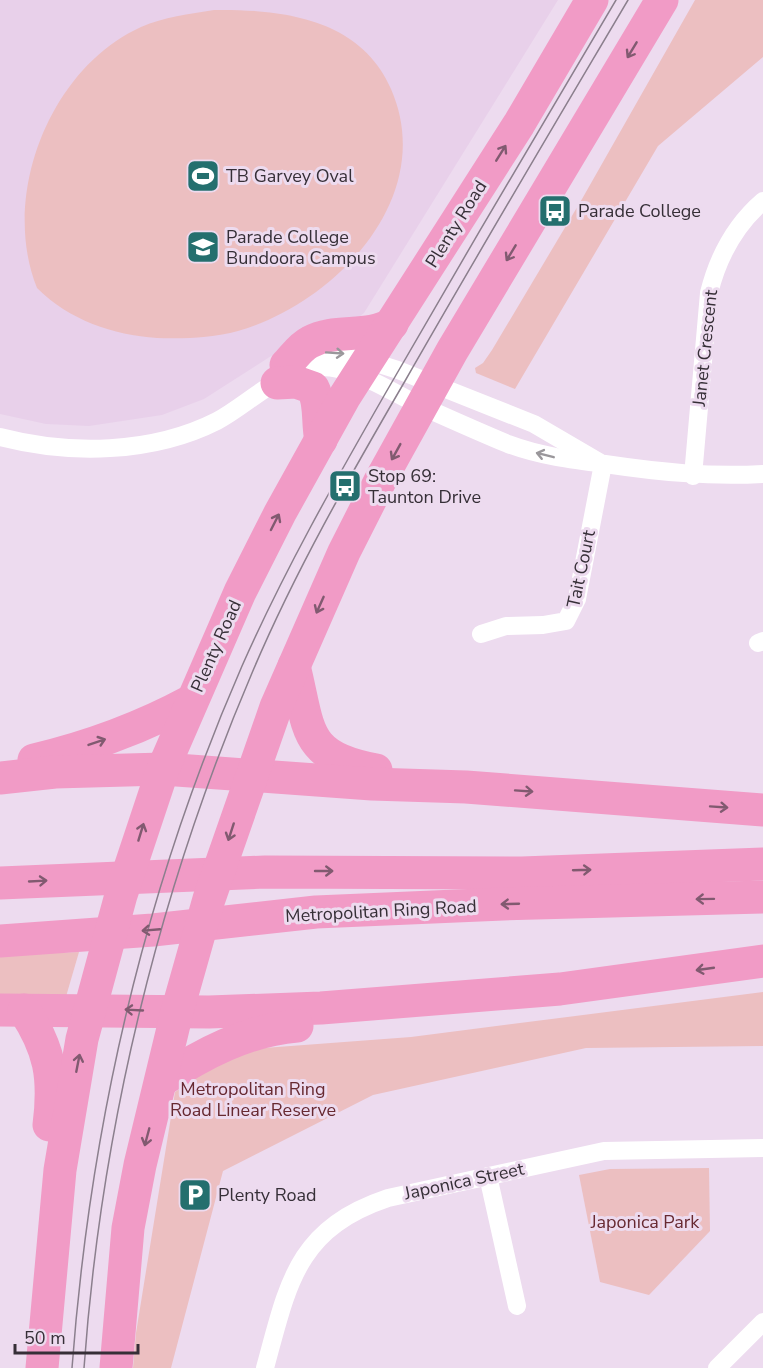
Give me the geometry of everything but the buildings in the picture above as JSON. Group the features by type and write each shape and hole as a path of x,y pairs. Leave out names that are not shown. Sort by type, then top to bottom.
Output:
{"highway":[{"name":"Plenty Road","path":"42,1368 46,1308 78,1010 122,895 150,769 191,701 244,583 321,440 363,368 519,124 592,0"},
{"path":"116,1368 131,1207 161,1081 188,1012 209,899 261,776 294,666 344,552 439,401 662,0"},
{"path":"321,440 317,423 319,401 313,388 282,374 310,342 330,335 382,330 392,324"},
{"path":"294,666 312,739 326,754 344,763 427,776 466,787"},
{"path":"0,767 92,744 151,722 191,701"},
{"path":"0,778 55,772 150,769 372,784 466,787 763,810"},
{"name":"Metropolitan Ring Road","path":"0,883 265,872 522,873 763,864"},
{"name":"Metropolitan Ring Road","path":"0,940 251,920 316,912 492,904 763,897"},
{"path":"12,1010 188,1012 321,1008 560,989 763,961"},
{"path":"161,1081 213,1050 261,1032 292,1027 461,1012 560,989"},
{"path":"12,1010 42,1039 51,1075 52,1099 40,1188 39,1233 46,1308"}],"street":[{"name":"Janet Crescent","path":"693,476 709,293 723,251 760,210"},
{"path":"0,437 22,443 71,448 170,439 216,421 282,374 320,367 339,370 363,368 439,401 536,453 570,461 693,476 763,474"},
{"path":"439,401 534,424 603,464"},
{"name":"Tait Court","path":"481,634 519,624 559,623 571,616 577,599 603,464"},
{"name":"Japonica Street","path":"265,1368 289,1283 308,1249 348,1215 377,1201 604,1151 763,1148"},
{"path":"488,1176 517,1306"},
{"path":"717,1368 763,1322"}],"shaded area":[{"name":"Parade College Bundoora Campus","path":"0,0 558,0 364,313 354,321 307,333 204,399 162,415 89,426 46,424 0,414"}],"green space":[{"path":"695,0 763,0 763,57 658,146 515,389 476,373 475,368 483,363 492,350 582,199"},
{"name":"TB Garvey Oval","path":"214,10 267,12 317,23 340,33 360,47 378,65 391,89 402,129 401,168 389,205 369,240 342,270 310,296 275,317 238,331 187,338 141,336 92,324 63,309 37,288 27,252 25,214 30,176 41,138 58,103 81,72 109,46 141,27 177,16"},
{"path":"79,952 65,1000 0,1000 0,955"},
{"name":"Metropolitan Ring Road Linear Reserve","path":"763,992 763,1046 586,1048 373,1095 223,1171 171,1368 133,1368 136,1333 175,1092 237,1050 411,1037"},
{"name":"Japonica Park","path":"709,1168 710,1231 649,1295 600,1282 579,1175 610,1169"}],"tram line":[{"path":"72,1368 80,1278 93,1188 108,1099 127,1010 150,922 177,835 208,750 258,631 328,494 616,0"},
{"path":"84,1368 92,1279 104,1190 139,1014 188,841 218,756 269,635 324,524 460,285 628,0"}],"place":[{"name":"TB Garvey Oval","path":"203,176"},
{"name":"Parade College","path":"555,211"},
{"name":"Parade College Bundoora Campus","path":"203,247"},
{"name":"Stop 69: Taunton Drive","path":"345,486"},
{"name":"Plenty Road","path":"195,1195"}]}
